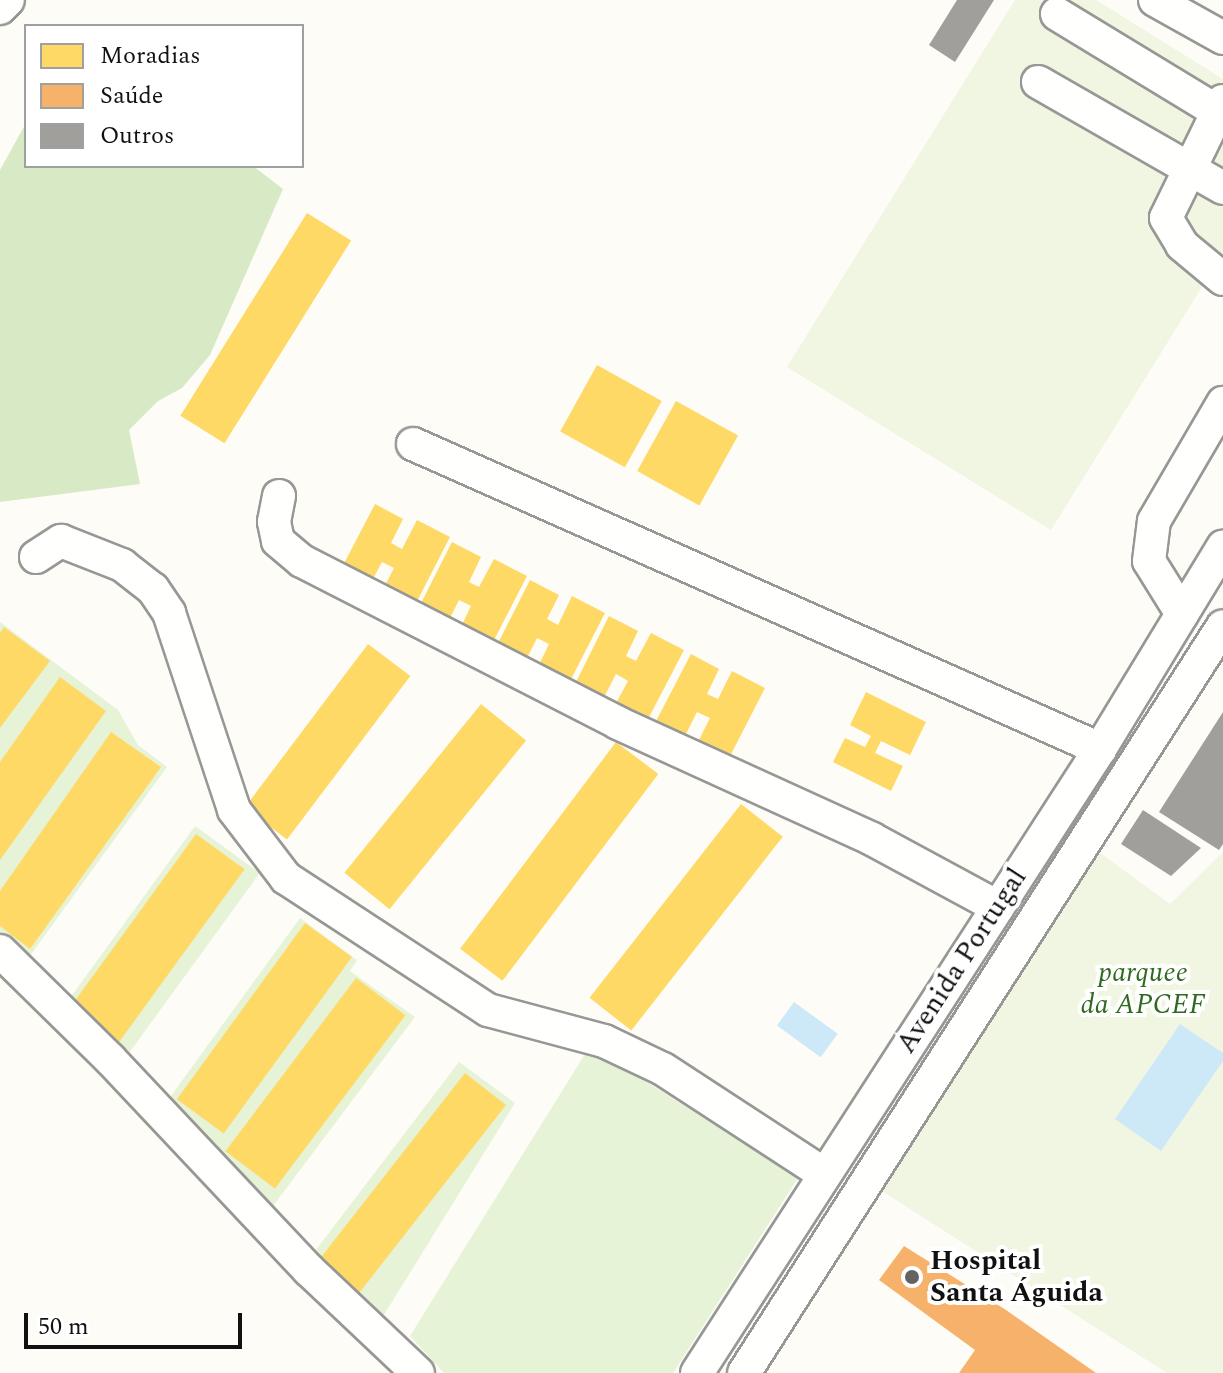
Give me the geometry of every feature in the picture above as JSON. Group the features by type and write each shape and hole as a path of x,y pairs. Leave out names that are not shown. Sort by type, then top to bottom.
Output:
{"street":[{"path":"0,8 8,0"},
{"path":"1155,0 1223,38"},
{"path":"1057,14 1221,109 1187,167 1166,218 1182,245 1223,279"},
{"path":"1038,82 1223,188"},
{"path":"1182,614 1149,561 1154,521 1223,403"},
{"path":"413,444 1100,749"},
{"path":"279,496 274,522 278,541 302,561 577,703 872,839 998,907"},
{"path":"36,557 61,541 122,565 153,589 169,613 234,810 286,878 488,1010 604,1041 663,1069 824,1174"},
{"name":"Avenida Portugal","path":"697,1373 1100,749 1223,547"},
{"name":"Avenida Portugal","path":"744,1373 1223,626"},
{"path":"0,951 110,1059 309,1270 418,1373"}],"green space":[{"path":"1015,0 1096,0 1223,79 1223,253 1051,530 787,367"},
{"path":"24,127 24,168 256,168 283,189 210,355 182,388 158,401 129,430 140,484 0,502 0,170"},
{"path":"0,622 118,710 138,745 167,767 24,964 0,941"},
{"path":"195,826 260,873 130,1052 65,1005"},
{"name":"parquee da APCEF","path":"1089,845 1170,904 1223,852 1223,1373 1167,1373 866,1181"},
{"path":"300,918 357,960 350,971 415,1017 267,1214 168,1100"},
{"path":"590,1046 798,1178 673,1373 444,1373 410,1336"},
{"path":"459,1062 515,1103 374,1331 309,1259"}],"water":[{"path":"794,1002 838,1034 821,1057 777,1025"},
{"path":"1180,1024 1223,1053 1223,1061 1161,1151 1115,1119"}],"building: Moradias":[{"path":"307,213 351,241 224,443 180,416"},
{"path":"597,365 662,401 625,467 560,431"},
{"path":"676,401 738,435 699,505 637,471"},
{"path":"375,504 403,519 391,543 402,549 417,520 450,537 412,611 380,595 394,568 382,562 367,590 338,575"},
{"path":"452,542 481,557 469,582 479,587 494,559 527,576 489,650 458,633 471,606 459,600 445,628 416,613"},
{"path":"530,580 559,595 547,619 558,625 572,596 605,613 567,687 536,671 549,644 537,638 523,666 494,651"},
{"path":"609,616 638,631 626,656 636,661 651,633 684,650 646,723 614,707 628,681 616,674 601,703 573,688"},
{"path":"4,627 50,661 0,728 0,633"},
{"path":"368,644 410,676 287,840 245,808"},
{"path":"691,654 719,669 707,694 718,699 732,671 765,688 727,762 696,746 710,718 697,712 683,740 654,725"},
{"path":"60,677 106,711 0,860 0,762"},
{"path":"866,692 926,722 910,755 881,741 875,753 903,766 891,791 833,762 845,738 865,747 871,736 850,725"},
{"path":"481,704 526,741 390,909 344,873"},
{"path":"111,732 161,767 30,949 0,926 0,891"},
{"path":"616,742 658,774 502,981 460,949"},
{"path":"741,804 783,837 631,1030 590,998"},
{"path":"196,834 245,869 119,1042 70,1007"},
{"path":"305,923 352,957 224,1133 177,1099"},
{"path":"356,978 406,1015 275,1189 225,1151"},
{"path":"465,1073 506,1105 351,1303 310,1271"}],"building: Saúde":[{"name":"Hospital Santa Águida","path":"904,1246 1006,1310 1096,1373 959,1373 975,1350 879,1280"}],"building: Outros":[{"path":"957,0 994,0 955,62 929,45"},
{"path":"1223,712 1223,844 1219,850 1159,812"},
{"path":"1143,810 1201,848 1171,876 1121,844"}],"place":[{"name":"Hospital Santa Águida","path":"912,1277"}]}
